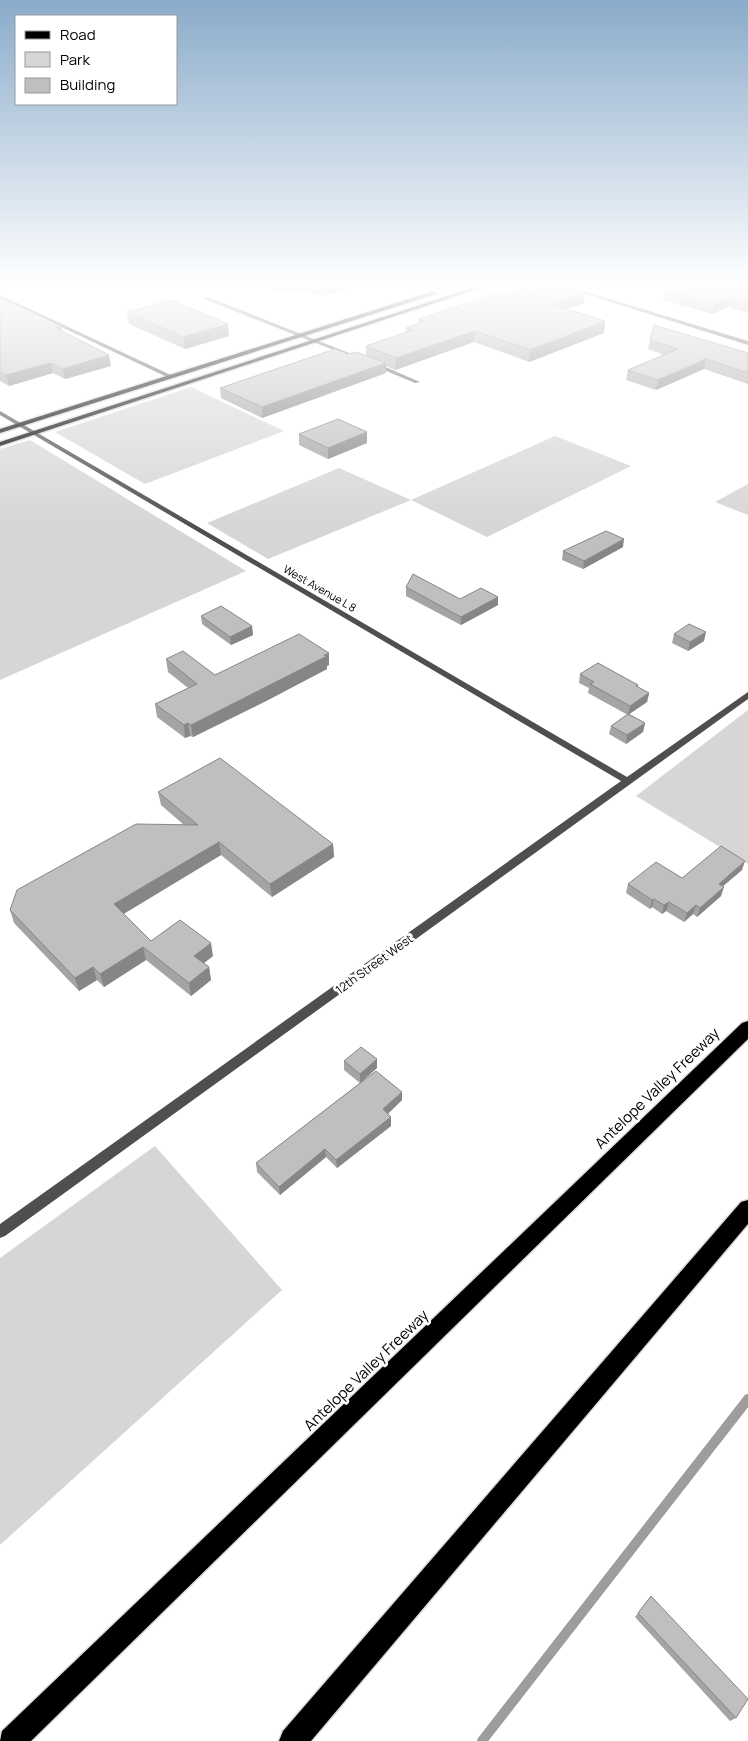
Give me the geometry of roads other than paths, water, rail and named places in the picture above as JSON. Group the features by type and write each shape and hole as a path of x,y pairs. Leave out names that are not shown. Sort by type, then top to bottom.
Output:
{"highway":[{"name":"Antelope Valley Freeway","path":"12,1741 748,1028"},
{"path":"294,1741 748,1209"}],"main road":[{"path":"0,431 214,363"},
{"path":"0,444 247,363"},
{"path":"111,408 133,396 168,384 173,381 170,377"}],"street":[{"path":"141,363 170,377"},
{"path":"370,363 417,382"},
{"name":"West Avenue L 8","path":"0,413 629,782"},
{"name":"12th Street West","path":"0,1232 748,695"}],"waterway":[{"path":"482,1741 748,1399"}]}
